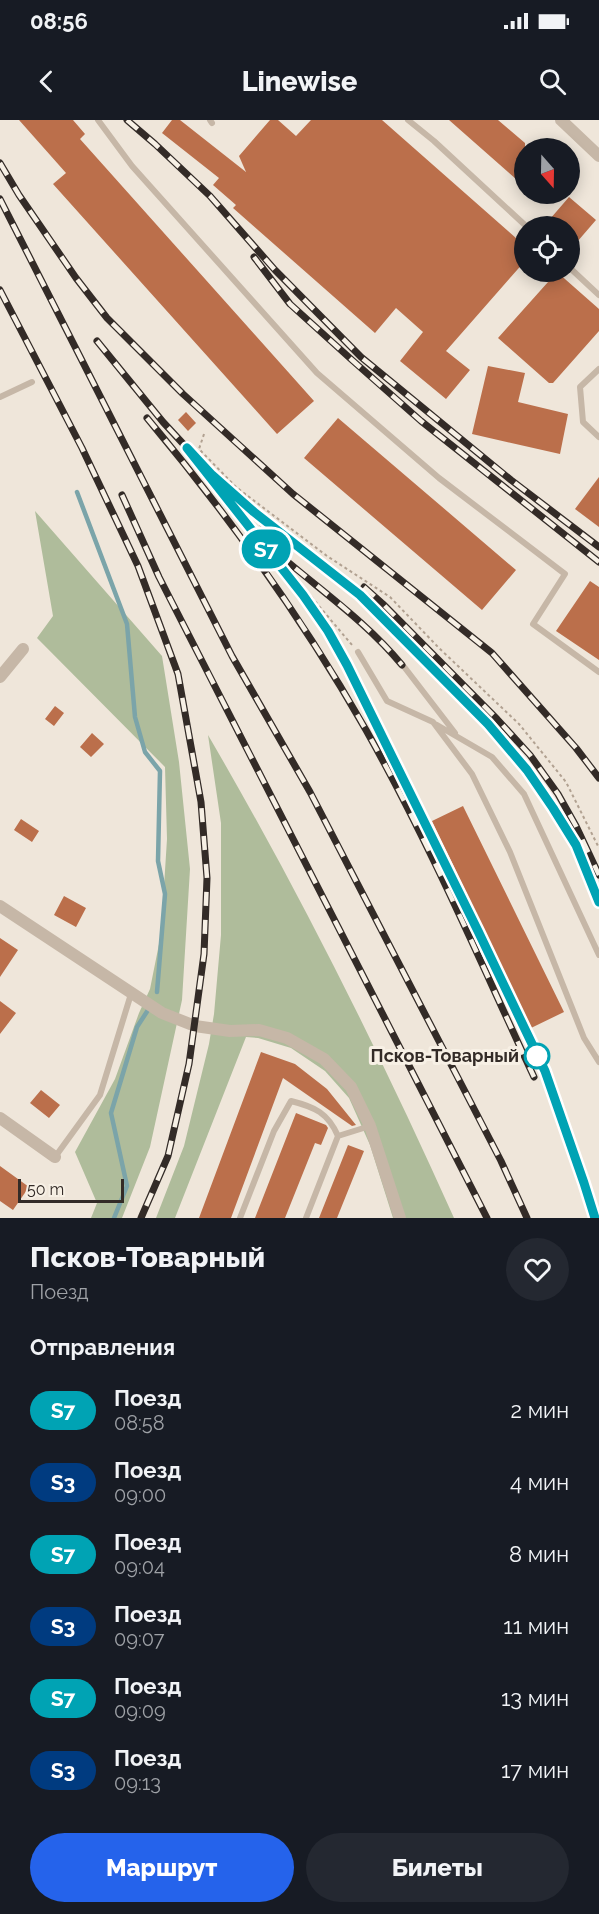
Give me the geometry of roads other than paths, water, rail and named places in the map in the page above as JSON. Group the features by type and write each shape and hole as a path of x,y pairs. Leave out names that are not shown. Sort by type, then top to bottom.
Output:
{"street":[{"path":"561,120 599,156"},
{"path":"0,676 23,649"},
{"path":"0,906 162,1013 195,1026 230,1031 259,1030 287,1038 324,1059 351,1087 370,1126 400,1218"},
{"path":"0,1118 55,1157"}],"lane":[{"path":"98,120 132,166 317,373 440,478 565,574 533,624 599,672"},
{"path":"408,120 515,216"},
{"path":"580,277 599,295"},
{"path":"599,369 580,387 583,422 599,437"},
{"path":"0,397 32,382"},
{"path":"358,652 387,701 433,722 492,757 524,794 599,955"},
{"path":"405,668 457,736"},
{"path":"433,722 471,774 510,852 585,1038 599,1062"},
{"path":"55,1157 100,1095 131,994"},
{"path":"240,1218 274,1131 291,1101 311,1106 332,1123 338,1136 306,1218"},
{"path":"338,1136 370,1126"}],"waterway":[{"path":"77,492 127,624 135,717 145,752 160,771 158,861 165,894 157,992"},
{"path":"114,1218 127,1186 111,1113 137,1027 148,1010"}],"railway":[{"path":"127,120 210,196 275,270 361,357 511,480 599,547"},
{"path":"0,163 76,278 107,318 183,394 293,494 492,653 576,748 599,778"},
{"path":"0,199 232,656 310,792 501,1161 527,1218"},
{"path":"254,257 290,304 352,360 421,421 599,562"},
{"path":"0,290 82,448 138,566 178,674 201,802 207,878 204,954 189,1064 168,1156 141,1218"},
{"path":"97,341 163,422 212,475 254,512 361,595 488,724 527,770 553,808 576,845 599,902"},
{"path":"147,418 207,492 264,569 342,689 411,815 534,1077"},
{"path":"218,488 252,529"},
{"path":"122,495 159,577 487,1218"},
{"path":"247,524 328,631 364,699 545,1071 595,1218"},
{"path":"274,550 357,619 402,665"},
{"path":"364,587 497,719 530,755 558,794 599,875"}],"train":[{"name":"S7","path":"595,1218 545,1071 347,665 328,631 303,595 187,448 212,475 254,512 360,595 488,724 527,770 553,808 576,845 599,902"}],"place":[{"name":"Псков-Товарный","path":"537,1056"}]}
